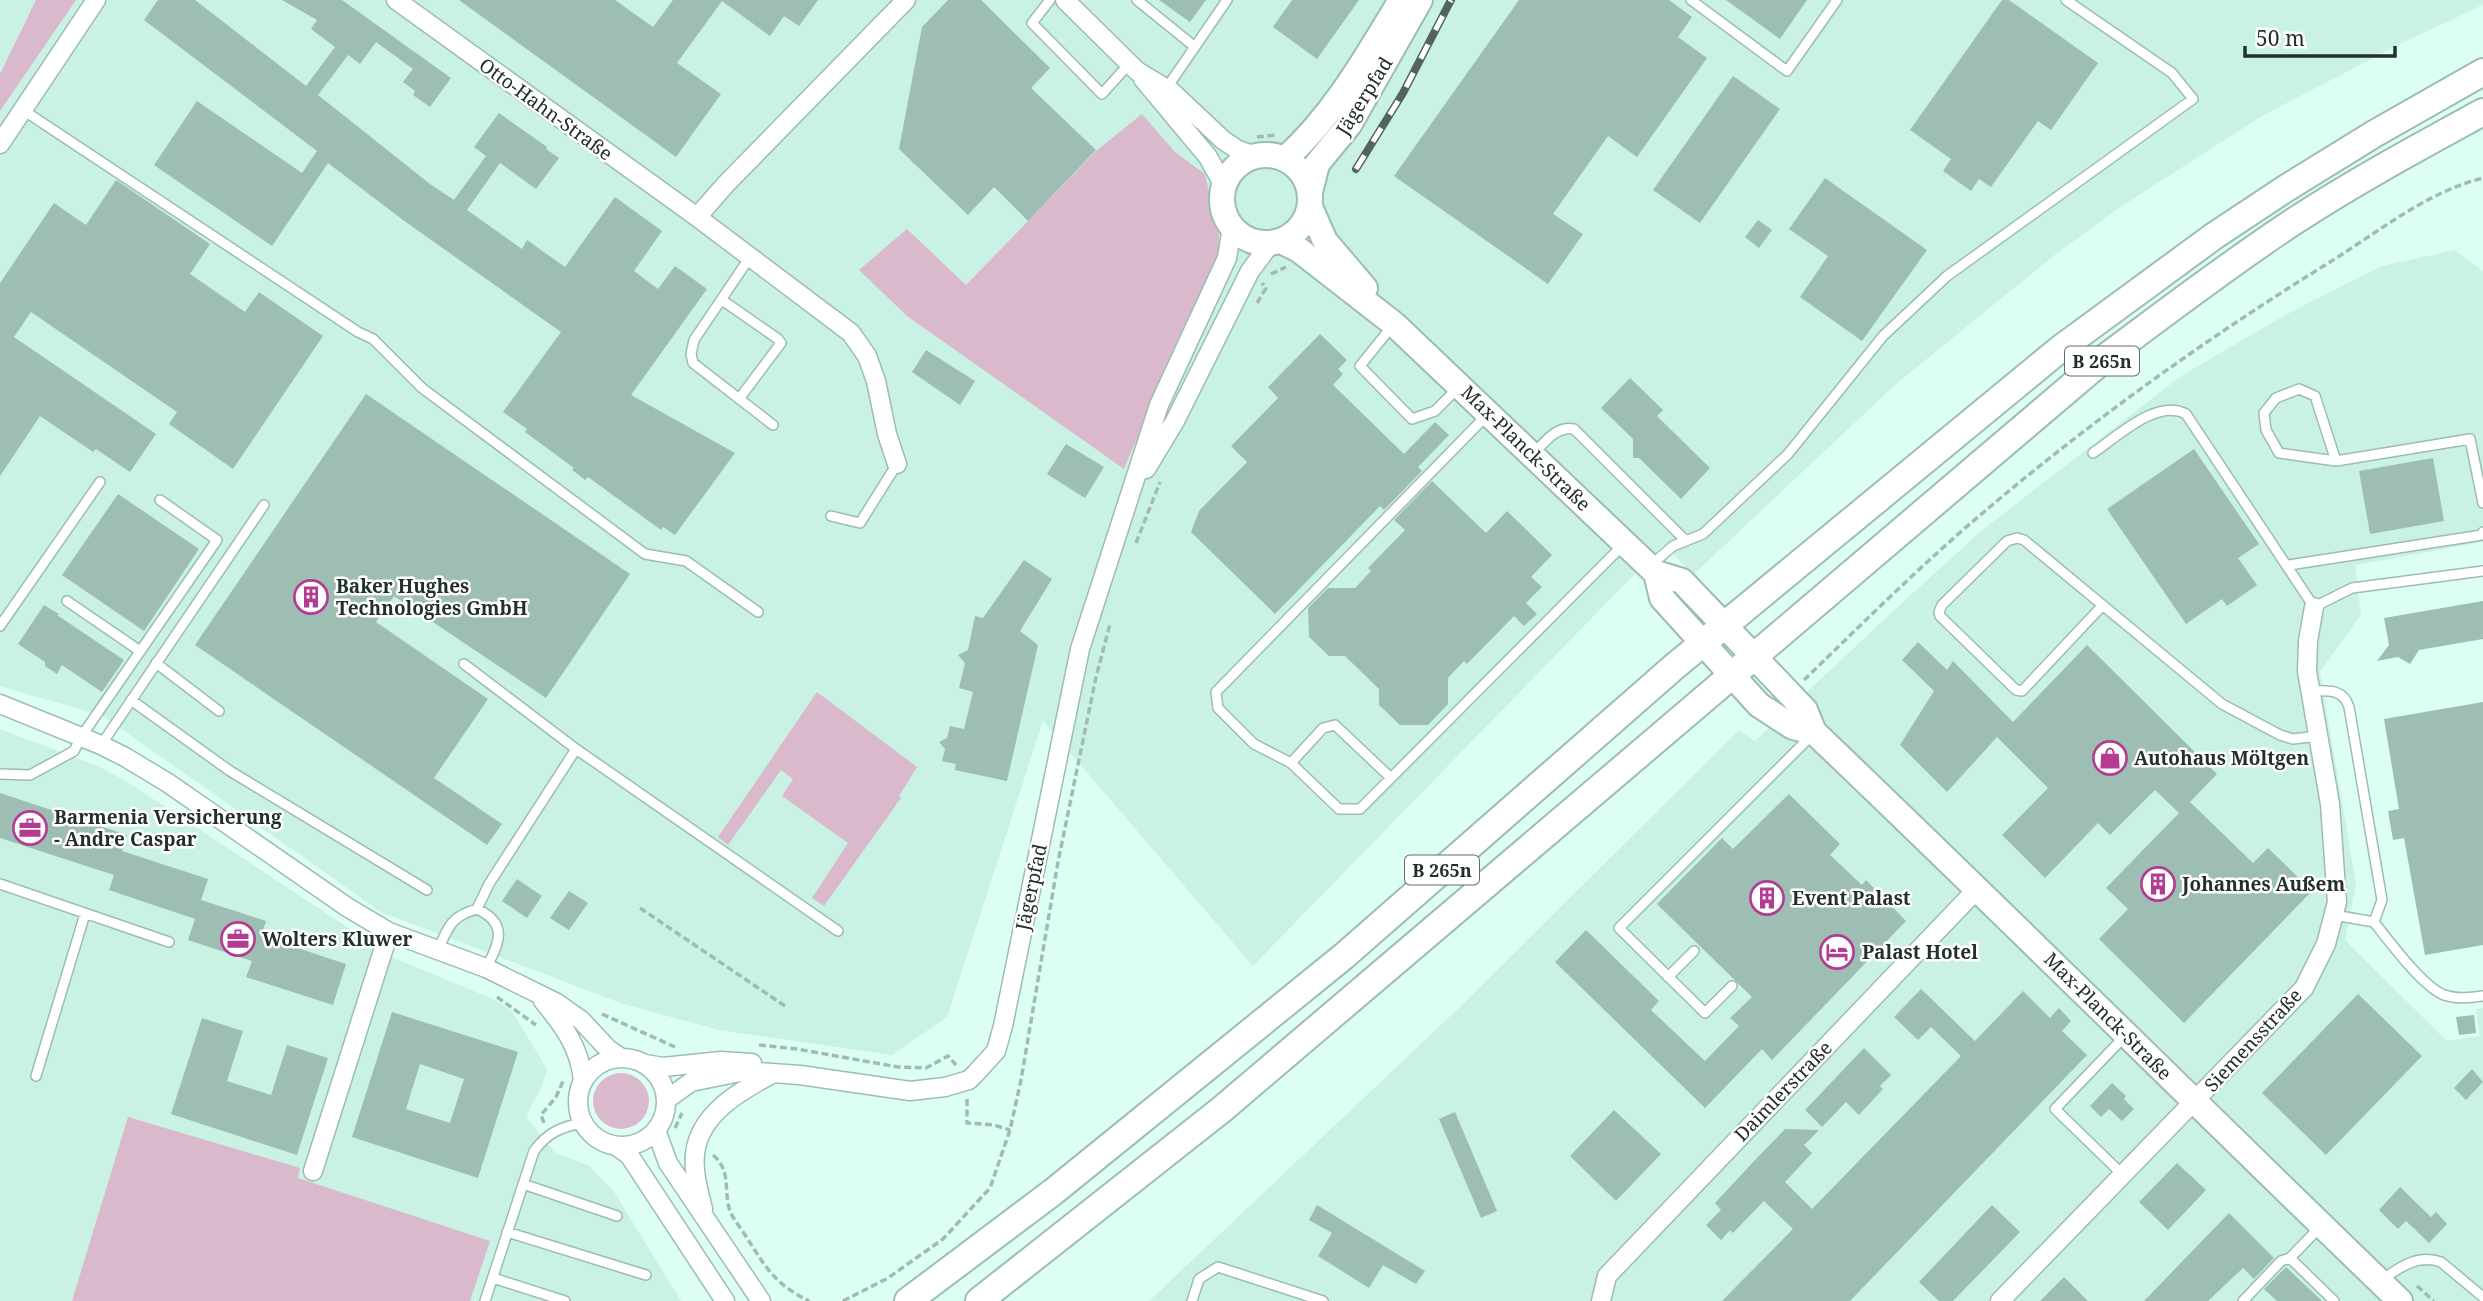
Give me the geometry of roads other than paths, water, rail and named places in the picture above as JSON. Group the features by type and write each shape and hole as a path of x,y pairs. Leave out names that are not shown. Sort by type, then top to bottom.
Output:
{"main road":[{"name":"Jägerpfad","path":"1285,159 1308,139 1357,73 1401,0"},
{"name":"Jägerpfad","path":"1310,200 1317,164 1349,125 1420,0"},
{"name":"B 265n","path":"908,1301 1053,1192 1324,973 1702,643 2060,349 2147,284 2285,189 2483,72"},
{"name":"B 265n","path":"979,1301 1221,1110 2106,357 2294,222 2370,175 2483,113"},
{"path":"1271,155 1285,159 1301,173 1310,200 1304,221 1294,233 1276,242 1256,243 1225,225 1222,200 1217,187 1242,162 1255,156 1271,155"},
{"name":"Max-Planck-Straße","path":"1310,200 1325,241 1394,324"},
{"name":"Max-Planck-Straße","path":"1276,242 1299,250 1394,324 1653,570 1682,581 1805,710 1814,732 1978,888 2400,1301"},
{"name":"Max-Planck-Straße","path":"1653,570 1662,598 1759,705 1793,727 1814,732"}],"street":[{"path":"0,144 96,0"},
{"name":"Otto-Hahn-Straße","path":"396,0 697,217 851,333 867,356 876,381 887,435 897,464"},
{"path":"697,217 906,0"},
{"path":"1065,0 1133,68 1163,93 1223,140 1238,150 1255,156"},
{"path":"1163,93 1208,157 1217,187"},
{"path":"1130,496 1159,405 1227,258 1225,225"},
{"path":"1130,496 1175,421 1254,275 1276,242"},
{"name":"Jägerpfad","path":"775,1072 910,1091 945,1087 969,1080 996,1051 1080,649 1130,496"},
{"name":"Siemensstraße","path":"2195,1102 2304,988 2326,944 2334,915 2337,902 2330,804 2307,671 2308,641 2314,607"},
{"path":"0,704 100,745 168,783 347,908 388,932 486,968 538,996 557,1003 581,1020 608,1049 621,1058 689,1073"},
{"name":"Daimlerstraße","path":"1601,1301 1606,1276 1978,888"},
{"path":"313,1171 388,932"},
{"path":"538,996 574,1043 582,1063 583,1081 578,1100 584,1123 595,1137 629,1155 725,1301"},
{"path":"583,1081 599,1065 621,1058"},
{"path":"761,1301 668,1163 662,1120 666,1100 689,1073 721,1060 751,1063 775,1072"},
{"path":"645,1064 659,1080 666,1100"},
{"path":"705,1219 697,1183 695,1153 701,1134 718,1110 740,1091 775,1072"},
{"path":"2000,1301 2195,1102"},
{"path":"616,1146 631,1145 665,1130"}],"lane":[{"path":"1050,0 1032,23 1102,94 1133,68"},
{"path":"1137,0 1195,47"},
{"path":"1163,93 1227,0"},
{"path":"1691,0 1787,71 1837,0"},
{"path":"1653,570 1673,546 1703,534 1788,454 1883,336 1947,276 2193,99 2172,73 2066,0"},
{"path":"23,110 373,340 422,388 645,554 686,561 758,612"},
{"path":"750,257 694,340 691,354 693,363 773,425"},
{"path":"722,300 779,339 780,343 739,399"},
{"path":"1394,324 1360,366 1412,419 1435,411 1461,386"},
{"path":"2336,461 2315,396 2299,389 2276,398 2264,412 2266,430 2279,453 2336,461 2470,439 2483,502"},
{"path":"2093,453 2155,411 2177,409 2186,414 2314,607 2352,588 2483,571"},
{"path":"1489,413 1216,692 1218,708 1254,744 1291,763 1339,808 1360,809 1625,542"},
{"path":"1533,454 1555,432 1566,428 1574,429 1686,541"},
{"path":"831,516 860,523 897,464"},
{"path":"0,626 100,482"},
{"path":"0,774 30,775 74,751 217,540 160,500"},
{"path":"100,745 264,505"},
{"path":"2288,565 2482,535 2483,532"},
{"path":"2103,605 2022,691 2016,690 1939,612 1942,605 2007,541 2017,538 2024,540 2103,605 2222,704 2280,735 2293,739 2318,736"},
{"path":"67,601 141,651"},
{"path":"156,663 219,711"},
{"path":"464,664 576,749 838,931"},
{"path":"2311,691 2332,691 2347,699 2382,900 2374,922"},
{"path":"131,700 230,771 428,890"},
{"path":"1291,763 1323,728 1335,725 1391,778"},
{"path":"1732,986 1704,1013 1619,928 1814,732"},
{"path":"477,909 489,884 576,749"},
{"path":"0,884 169,942"},
{"path":"438,950 450,924 461,913 477,909 490,915 497,926 499,939 486,968"},
{"path":"36,1076 85,914"},
{"path":"2334,915 2374,922 2434,989 2447,996 2483,996"},
{"path":"1668,978 1694,951"},
{"path":"2123,1175 2055,1109 2127,1035"},
{"path":"485,1301 534,1151 544,1137 584,1123"},
{"path":"523,1184 617,1216"},
{"path":"2243,1301 2281,1261 2290,1258 2321,1226"},
{"path":"508,1232 646,1275"},
{"path":"2290,1258 2334,1301"},
{"path":"2380,1282 2407,1264 2435,1261 2441,1262 2483,1297"},
{"path":"1192,1301 1199,1279 1219,1267 1323,1301"},
{"path":"493,1278 565,1301"}],"railway":[{"path":"1356,169 1403,93 1451,0"}],"place":[{"name":"Baker Hughes Technologies GmbH","path":"311,597"},
{"name":"Autohaus Möltgen","path":"2110,758"},
{"name":"Barmenia Versicherung - Andre Caspar","path":"30,828"},
{"name":"Johannes Außem","path":"2158,884"},
{"name":"Event Palast","path":"1767,898"},
{"name":"Wolters Kluwer","path":"238,939"},
{"name":"Palast Hotel","path":"1837,952"}]}
